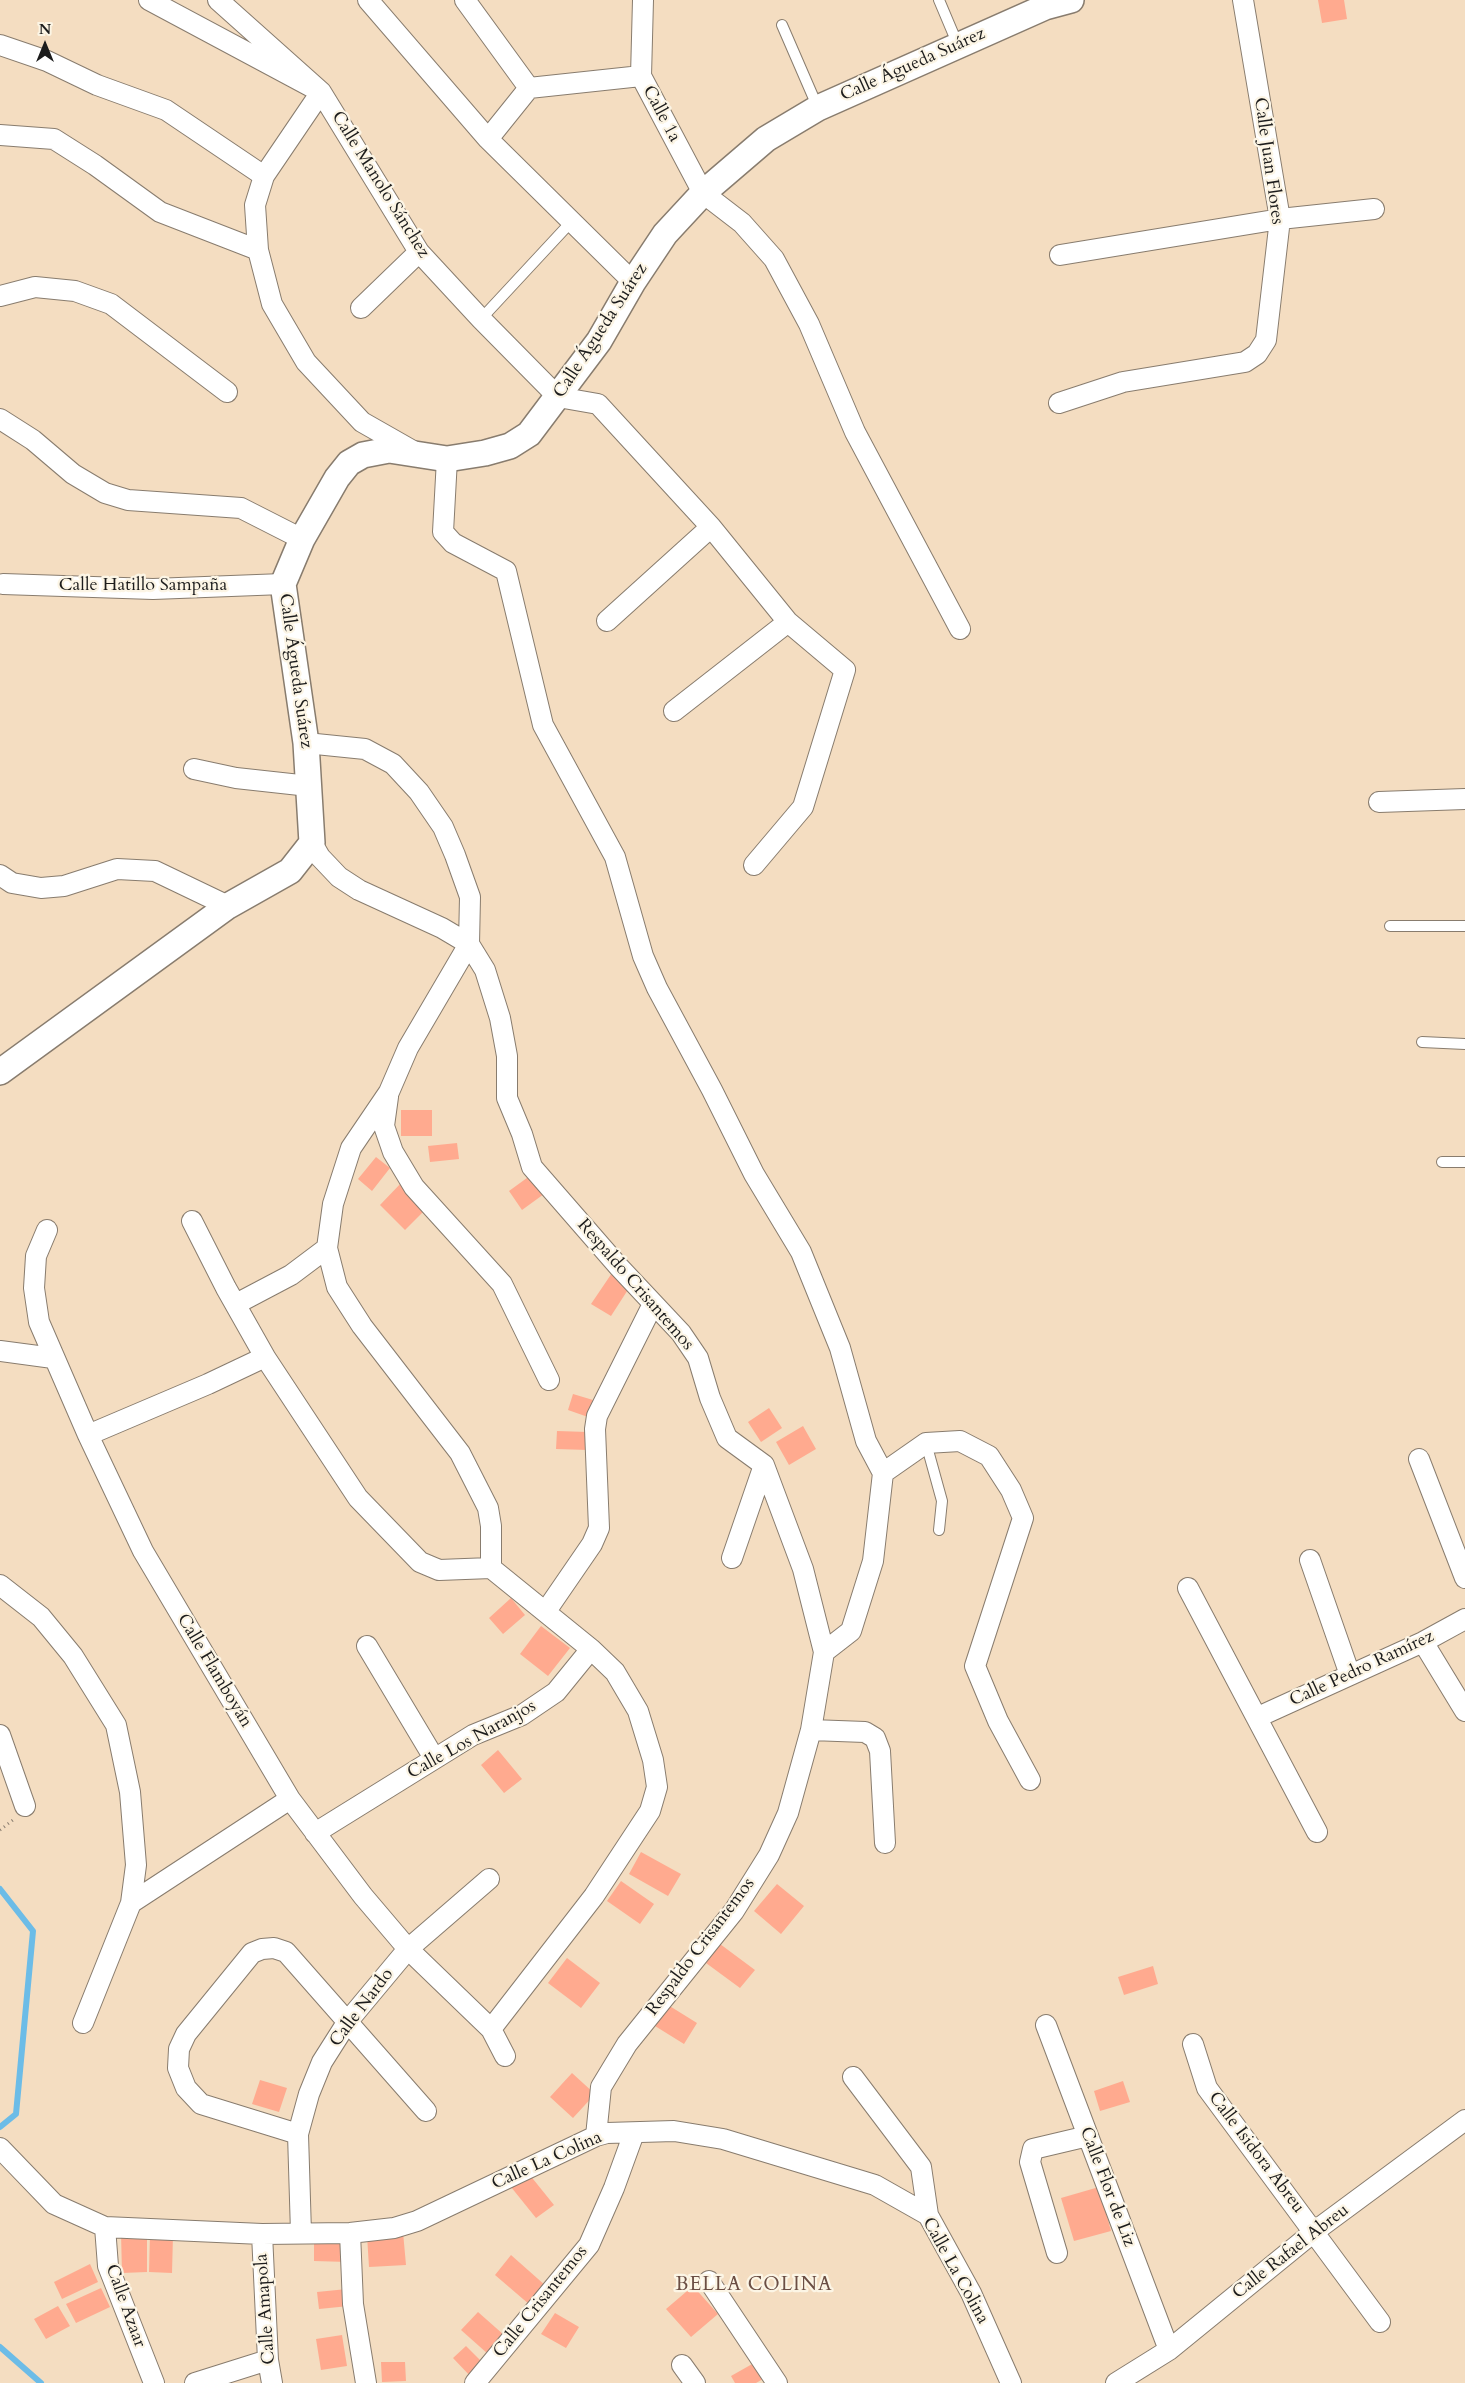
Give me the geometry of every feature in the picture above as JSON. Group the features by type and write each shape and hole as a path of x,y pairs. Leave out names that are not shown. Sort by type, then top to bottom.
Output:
{"street":[{"path":"149,0 321,92 264,176 255,205 258,250 272,304 306,362 362,422 420,455"},
{"name":"Calle Manolo Sánchez","path":"218,0 321,92 420,252 558,397"},
{"path":"368,0 488,139 634,282"},
{"path":"465,0 529,88"},
{"name":"Calle 1a","path":"643,0 641,76 703,193"},
{"name":"Calle Juan Flores","path":"1059,403 1123,382 1245,362 1257,354 1266,340 1280,219 1243,0"},
{"name":"Calle Águeda Suárez","path":"312,843 306,743 283,584 302,540 337,478 349,463 363,455 390,450 446,459 510,446 529,434 599,342 665,234 703,193 766,139 818,108 1057,2"},
{"path":"0,45 46,61 97,85 166,110 264,176"},
{"path":"488,139 529,88 641,76"},
{"path":"0,134 54,139 96,165 160,212 258,250"},
{"path":"703,193 742,223 774,259 809,324 855,432 960,629"},
{"path":"1060,255 1280,219 1374,209"},
{"path":"361,308 420,252"},
{"path":"0,296 35,287 75,291 112,304 227,392"},
{"path":"558,397 598,404 712,528 788,622 845,670 803,806 754,865"},
{"path":"0,419 34,440 73,474 105,493 128,500 241,508 302,540"},
{"path":"446,459 443,532 453,543 506,571 544,725 615,858 643,956 657,988 712,1090 754,1174 801,1252 840,1348 866,1441 883,1473 873,1561 851,1631 824,1652"},
{"path":"607,621 712,528"},
{"name":"Calle Hatillo Sampaña","path":"3,584 153,589 283,584"},
{"path":"674,712 788,622"},
{"path":"306,743 365,749 393,764 420,792 443,827 470,898 469,944 408,1048 389,1092 351,1148 333,1204 328,1248 337,1287 357,1318 460,1453 488,1508 491,1526 491,1568"},
{"path":"194,769 236,778 308,786"},
{"path":"1379,802 1465,799"},
{"path":"1,1067 228,906 290,872 312,843"},
{"name":"Respaldo Crisantemos","path":"312,843 320,857 333,870 359,890 442,928 469,944 485,970 500,1018 507,1056 507,1098 522,1134 532,1167 681,1334 698,1358 710,1398 728,1438 764,1465 802,1569 824,1652 811,1730 788,1813 769,1855 734,1911 627,2044 601,2087 596,2136"},
{"path":"0,875 12,884 41,888 64,886 117,869 155,871 228,906"},
{"path":"389,1092 384,1126 393,1152 414,1188 502,1284 549,1380"},
{"path":"192,1221 226,1288 265,1357 358,1498 420,1562 439,1570 491,1568 591,1649 615,1672 638,1711 653,1760 657,1787 650,1810 594,1896 491,2029"},
{"name":"Calle Flamboyán","path":"47,1230 36,1256 34,1288 39,1322 53,1358 143,1551 290,1799 363,1896 408,1949 491,2029 505,2056"},
{"path":"236,1304 291,1275 328,1248"},
{"path":"546,1612 592,1544 599,1528 595,1429 597,1416 653,1304"},
{"path":"0,1352 53,1358"},
{"path":"88,1435 208,1384 265,1357"},
{"path":"883,1473 926,1443 960,1441 989,1456 1011,1490 1023,1518 975,1666 998,1721 1030,1780"},
{"path":"1418,1459 1465,1578"},
{"path":"732,1558 764,1465"},
{"path":"1310,1560 1350,1675"},
{"path":"0,1585 41,1617 73,1656 116,1725 130,1792 136,1864 131,1902 83,2022"},
{"path":"1188,1588 1258,1717 1317,1832"},
{"name":"Calle Pedro Ramírez","path":"1258,1717 1423,1642 1465,1619"},
{"path":"1423,1642 1465,1711"},
{"path":"367,1646 434,1758"},
{"name":"Calle Los Naranjos","path":"315,1833 473,1735 522,1716 556,1692 591,1649"},
{"path":"811,1730 865,1732 875,1738 880,1751 885,1843"},
{"path":"0,1735 25,1806"},
{"path":"131,1902 290,1799"},
{"name":"Calle Nardo","path":"301,2233 298,2134 309,2094 322,2062 348,2021 408,1949 489,1879"},
{"path":"298,2134 200,2104 186,2088 178,2068 179,2048 186,2034 252,1953 262,1949 274,1948 286,1952 426,2112"},
{"name":"Calle Flor de Liz","path":"1046,2025 1169,2350"},
{"name":"Calle Isidora Abreu","path":"1193,2044 1207,2088 1380,2322"},
{"path":"853,2077 921,2167 928,2215"},
{"name":"Calle Rafael Abreu","path":"1116,2383 1169,2350 1315,2232 1465,2120"},
{"name":"Calle La Colina","path":"1,2149 54,2204 105,2227 262,2234 350,2232 394,2228 417,2221 596,2136 607,2133 674,2131 723,2139 875,2185 928,2215 971,2293 1011,2383"},
{"name":"Calle Crisantemos","path":"475,2383 589,2245 614,2188 634,2133"},
{"path":"1057,2253 1030,2162 1033,2149 1088,2136"},
{"name":"Calle Azaar","path":"105,2227 108,2266 154,2383"},
{"path":"350,2232 353,2304 366,2383"},
{"name":"Calle Amapola","path":"262,2234 268,2360 272,2383"},
{"path":"708,2281 776,2383"},
{"path":"195,2383 268,2360"},
{"path":"682,2364 695,2383"}],"lane":[{"path":"940,0 958,45"},
{"path":"782,26 818,108"},
{"path":"482,319 572,221"},
{"path":"1390,926 1465,926"},
{"path":"1422,1042 1465,1044"},
{"path":"1442,1162 1465,1162"},
{"path":"926,1443 942,1501 939,1530"}],"building":[{"path":"1318,0 1344,0 1347,19 1322,23"},
{"path":"401,1110 432,1110 432,1136 401,1136"},
{"path":"457,1143 459,1159 430,1162 428,1146"},
{"path":"376,1157 390,1168 372,1191 358,1179"},
{"path":"531,1175 544,1194 522,1210 509,1191"},
{"path":"403,1181 429,1206 405,1230 380,1205"},
{"path":"612,1273 631,1285 611,1316 591,1304"},
{"path":"573,1394 593,1400 588,1417 568,1410"},
{"path":"769,1408 782,1428 761,1442 748,1422"},
{"path":"803,1426 816,1449 789,1465 776,1442"},
{"path":"557,1431 588,1432 588,1450 556,1449"},
{"path":"511,1598 525,1615 503,1634 489,1618"},
{"path":"541,1626 570,1648 548,1676 520,1654"},
{"path":"498,1750 522,1779 504,1793 481,1765"},
{"path":"641,1852 681,1874 668,1896 629,1874"},
{"path":"621,1881 654,1904 640,1924 607,1901"},
{"path":"777,1884 804,1906 781,1934 754,1911"},
{"path":"720,1944 755,1970 740,1988 706,1963"},
{"path":"567,1958 600,1983 581,2008 548,1983"},
{"path":"1153,1966 1158,1984 1124,1995 1118,1977"},
{"path":"668,2005 697,2023 684,2044 655,2026"},
{"path":"572,2073 595,2094 573,2118 550,2097"},
{"path":"260,2080 287,2088 279,2112 252,2104"},
{"path":"1123,2081 1130,2102 1100,2111 1094,2091"},
{"path":"529,2174 554,2205 536,2218 511,2187"},
{"path":"1099,2187 1111,2231 1074,2241 1061,2198"},
{"path":"403,2232 406,2265 369,2267 367,2235"},
{"path":"121,2233 147,2233 147,2272 122,2273"},
{"path":"150,2234 173,2235 172,2273 149,2272"},
{"path":"314,2234 349,2235 348,2262 314,2261"},
{"path":"511,2255 546,2286 530,2305 495,2275"},
{"path":"90,2264 98,2282 62,2299 54,2282"},
{"path":"693,2286 718,2314 691,2337 666,2309"},
{"path":"101,2288 110,2307 76,2323 66,2304"},
{"path":"347,2289 349,2306 319,2309 317,2292"},
{"path":"58,2306 70,2326 46,2339 34,2319"},
{"path":"478,2312 504,2335 488,2354 461,2330"},
{"path":"555,2313 579,2327 566,2348 541,2334"},
{"path":"342,2335 347,2366 321,2370 316,2339"},
{"path":"466,2346 486,2366 473,2379 453,2358"},
{"path":"381,2362 405,2362 406,2381 382,2382"},
{"path":"754,2363 763,2379 756,2383 735,2383 731,2376"}],"waterway":[{"path":"0,1889 33,1931 16,2114 0,2127"},
{"path":"0,2347 41,2383"}],"district":[{"name":"BELLA COLINA","path":"754,2286"}]}
